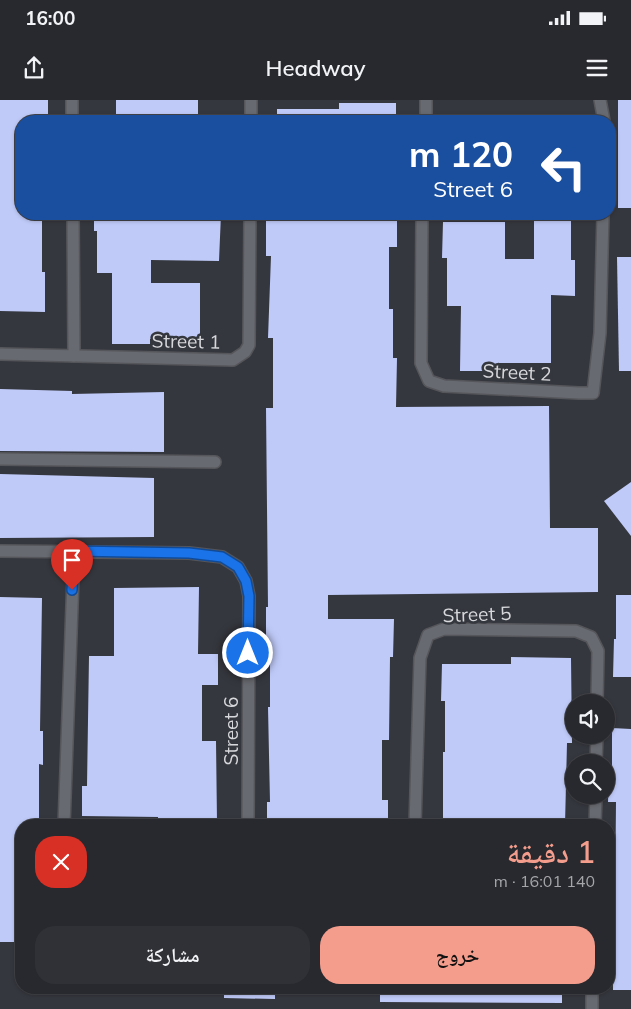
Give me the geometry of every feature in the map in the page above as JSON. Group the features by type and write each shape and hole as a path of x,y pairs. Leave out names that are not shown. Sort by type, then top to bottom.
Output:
{"street":[{"path":"72,100 72,115"},
{"path":"250,115 251,100"},
{"path":"426,100 426,115"},
{"path":"600,100 603,115"},
{"path":"73,220 74,356"},
{"name":"Street 1","path":"0,354 232,360 245,352 249,345 250,220"},
{"name":"Street 2","path":"422,220 421,363 429,381 444,386 579,393 593,393 600,333 603,220"},
{"path":"0,459 215,462"},
{"name":"Street 6","path":"0,551 189,553 222,557 238,567 246,581 249,596 248,819"},
{"path":"64,819 74,551"},
{"name":"Street 5","path":"415,819 420,658 428,635 444,629 576,631 591,637 598,652 597,694"},
{"path":"595,819 596,804"},
{"path":"592,994 592,1009"}],"building":[{"path":"0,100 48,100 48,115 15,115 15,220 42,220 42,272 45,272 45,312 0,311"},
{"path":"116,100 198,100 198,115 116,115"},
{"path":"618,100 631,100 631,208 618,208"},
{"path":"339,103 396,103 396,115 277,115 277,109 339,109"},
{"path":"94,220 221,220 219,261 151,260 151,283 200,283 200,339 150,339 150,344 112,344 112,273 97,273 97,231 94,231"},
{"path":"266,220 397,220 397,247 389,247 389,309 393,309 393,358 397,358 396,407 549,406 550,528 598,528 598,592 328,595 328,619 394,619 393,657 390,657 389,740 382,740 382,800 388,800 388,819 267,819 267,802 270,802 268,707 270,707 270,648 266,648 266,607 268,607 266,408 273,408 273,338 268,338 271,256 266,256"},
{"path":"534,220 571,220 571,260 575,260 575,296 551,295 551,363 498,363 498,371 460,371 461,306 447,306 447,258 442,258 443,222 505,222 505,259 534,259"},
{"path":"617,257 631,257 631,371 619,371"},
{"path":"0,389 72,391 72,394 164,392 164,452 0,451"},
{"path":"0,474 154,478 154,537 0,538"},
{"path":"631,482 631,536 604,501"},
{"path":"199,587 198,654 218,654 218,685 202,685 202,741 216,741 217,819 82,816 82,786 87,786 89,656 114,656 114,588"},
{"path":"616,595 631,595 631,677 613,677 614,639 616,639"},
{"path":"0,597 42,598 40,731 43,731 43,765 39,764 39,819 15,819 15,942 0,942"},
{"path":"511,657 571,658 571,694 565,694 565,744 567,744 567,754 565,754 565,819 443,819 445,701 441,701 442,664 511,664"},
{"path":"615,728 631,729 631,990 615,990 615,754 612,754 612,744 615,744"},
{"path":"224,994 275,994 275,999 224,998"},
{"path":"380,994 562,994 562,1003 380,1002"}],"route":[{"path":"72,590 74,551 189,553 222,557 238,567 246,581 249,596 248,653"}]}
